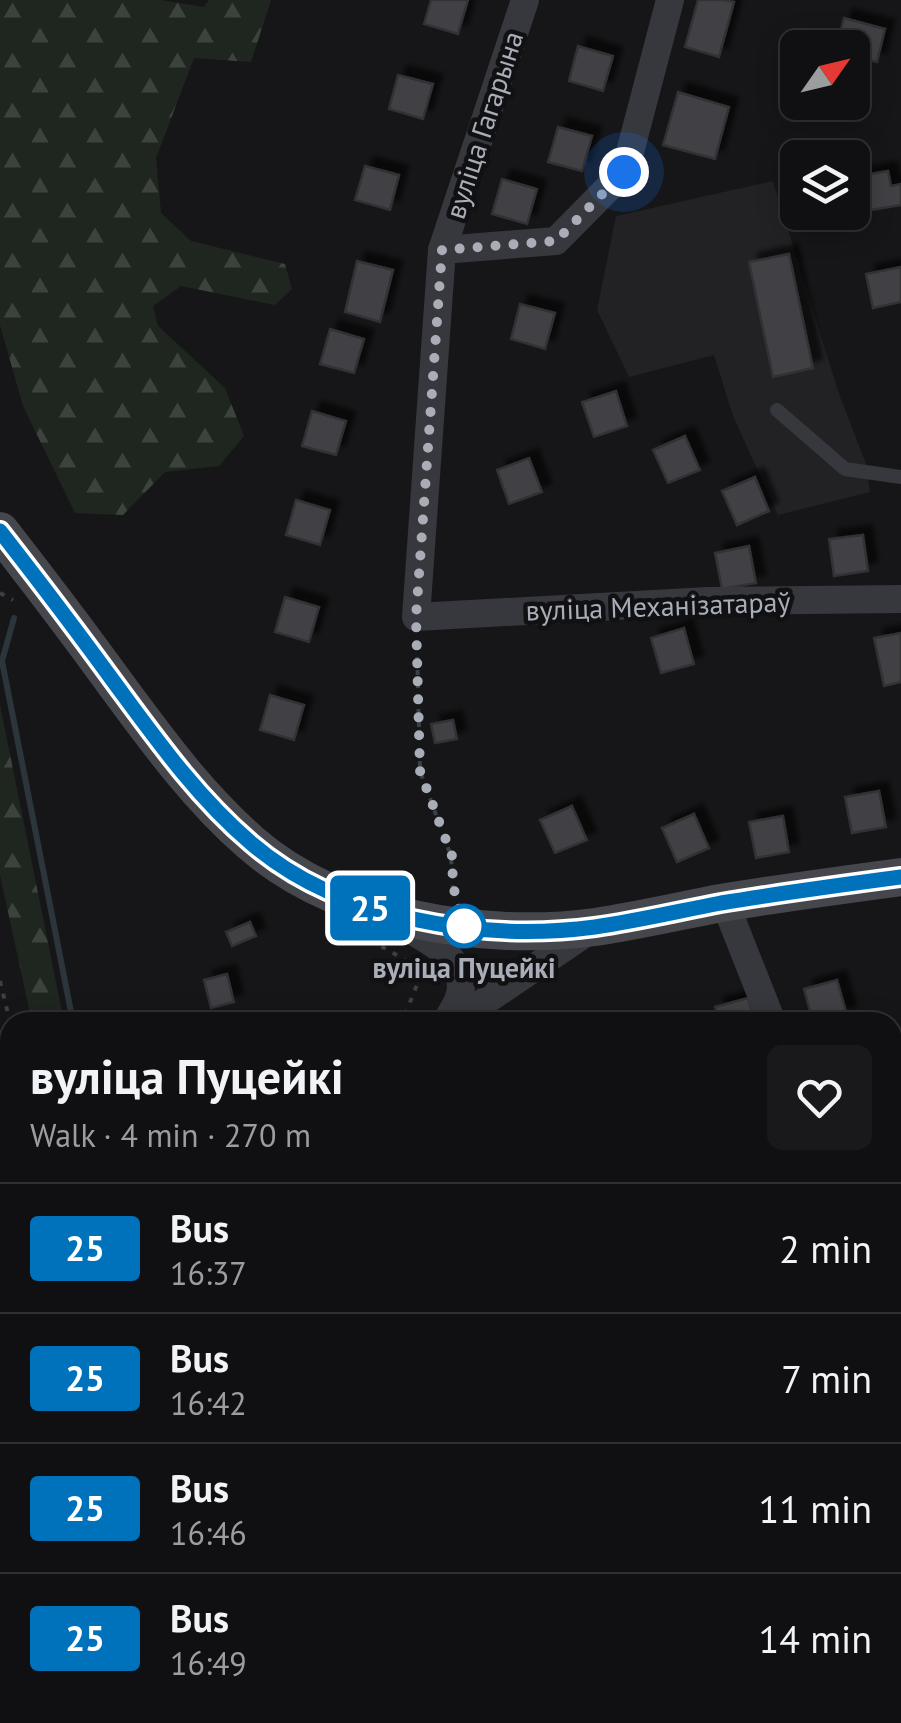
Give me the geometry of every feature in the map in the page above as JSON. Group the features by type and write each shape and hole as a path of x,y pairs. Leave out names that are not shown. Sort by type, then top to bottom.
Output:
{"main road":[{"path":"0,531 182,772 241,834 286,868 377,911 474,928 594,927 725,902 901,877"},
{"path":"0,574 16,578 55,602"}],"street":[{"name":"вуліца Гагарына","path":"416,617 442,250 525,0"},
{"path":"442,250 556,241 624,172 670,0"},
{"name":"вуліца Механізатараў","path":"416,617 708,601 901,598"},
{"path":"725,902 768,1012"},
{"path":"377,911 434,944 457,968 462,983 454,1012"},
{"path":"465,1012 594,927"}],"lane":[{"path":"777,410 845,469 901,477"}],"path":[{"path":"416,617 420,771 452,856 453,886"},
{"path":"0,980 8,1012"}],"shaded area":[{"path":"773,181 780,204 780,230 788,230 838,391 866,464 870,492 778,515 733,416 714,355 629,377 597,310 616,216"}],"green space":[{"path":"0,0 161,0 204,7 209,0 271,0 251,62 194,58 156,158 161,213 191,241 285,264 292,289 275,305 181,286 153,306 158,326 225,388 244,436 219,466 165,472 123,515 75,513 23,406 0,325"},
{"path":"0,705 62,1012 30,1012 0,875"}],"building":[{"path":"431,0 468,0 458,34 424,24"},
{"path":"698,0 734,2 719,57 685,47"},
{"path":"844,18 885,29 877,62 870,60 870,30 841,30"},
{"path":"578,46 613,56 603,91 569,81"},
{"path":"398,75 433,84 423,119 389,109"},
{"path":"678,92 729,107 715,159 663,145"},
{"path":"558,127 592,136 582,171 548,162"},
{"path":"365,166 399,175 390,210 355,200"},
{"path":"888,171 891,186 901,184 901,205 870,210 870,174"},
{"path":"502,179 537,189 527,224 492,214"},
{"path":"789,254 813,368 773,377 749,262"},
{"path":"357,261 393,270 380,322 345,312"},
{"path":"901,267 901,302 873,308 866,274"},
{"path":"520,304 555,313 545,349 511,339"},
{"path":"330,329 364,339 354,373 320,364"},
{"path":"616,391 627,426 594,437 582,402"},
{"path":"312,411 346,421 336,455 302,446"},
{"path":"685,436 700,470 668,483 653,450"},
{"path":"529,458 542,492 509,504 497,470"},
{"path":"755,477 769,511 737,525 722,491"},
{"path":"296,500 330,510 320,545 286,535"},
{"path":"863,535 868,571 834,576 829,539"},
{"path":"749,546 756,583 722,589 715,553"},
{"path":"285,597 319,607 309,642 275,632"},
{"path":"684,628 694,664 661,673 651,638"},
{"path":"901,633 901,682 884,686 874,638"},
{"path":"270,695 304,705 294,740 260,730"},
{"path":"453,720 457,739 435,743 431,724"},
{"path":"879,791 886,827 852,833 845,797"},
{"path":"572,806 587,840 555,853 540,820"},
{"path":"694,814 709,848 677,862 662,828"},
{"path":"783,816 789,852 756,858 749,822"},
{"path":"250,922 256,936 232,946 226,932"},
{"path":"227,974 234,1002 211,1008 204,980"},
{"path":"837,980 846,1012 810,1012 804,989"},
{"path":"748,998 753,1012 716,1012 715,1007"}],"waterway":[{"path":"14,618 2,661 71,1012"}],"bus line":[{"name":"25","path":"0,531 182,772 217,810 253,845 286,868 377,911 474,928 594,927 725,902 901,877"}],"place":[{"name":"вуліца Пуцейкі","path":"464,926"}],"route":[{"path":"464,926 453,886 452,856 420,771 416,617 442,250 556,241 624,172"}]}
